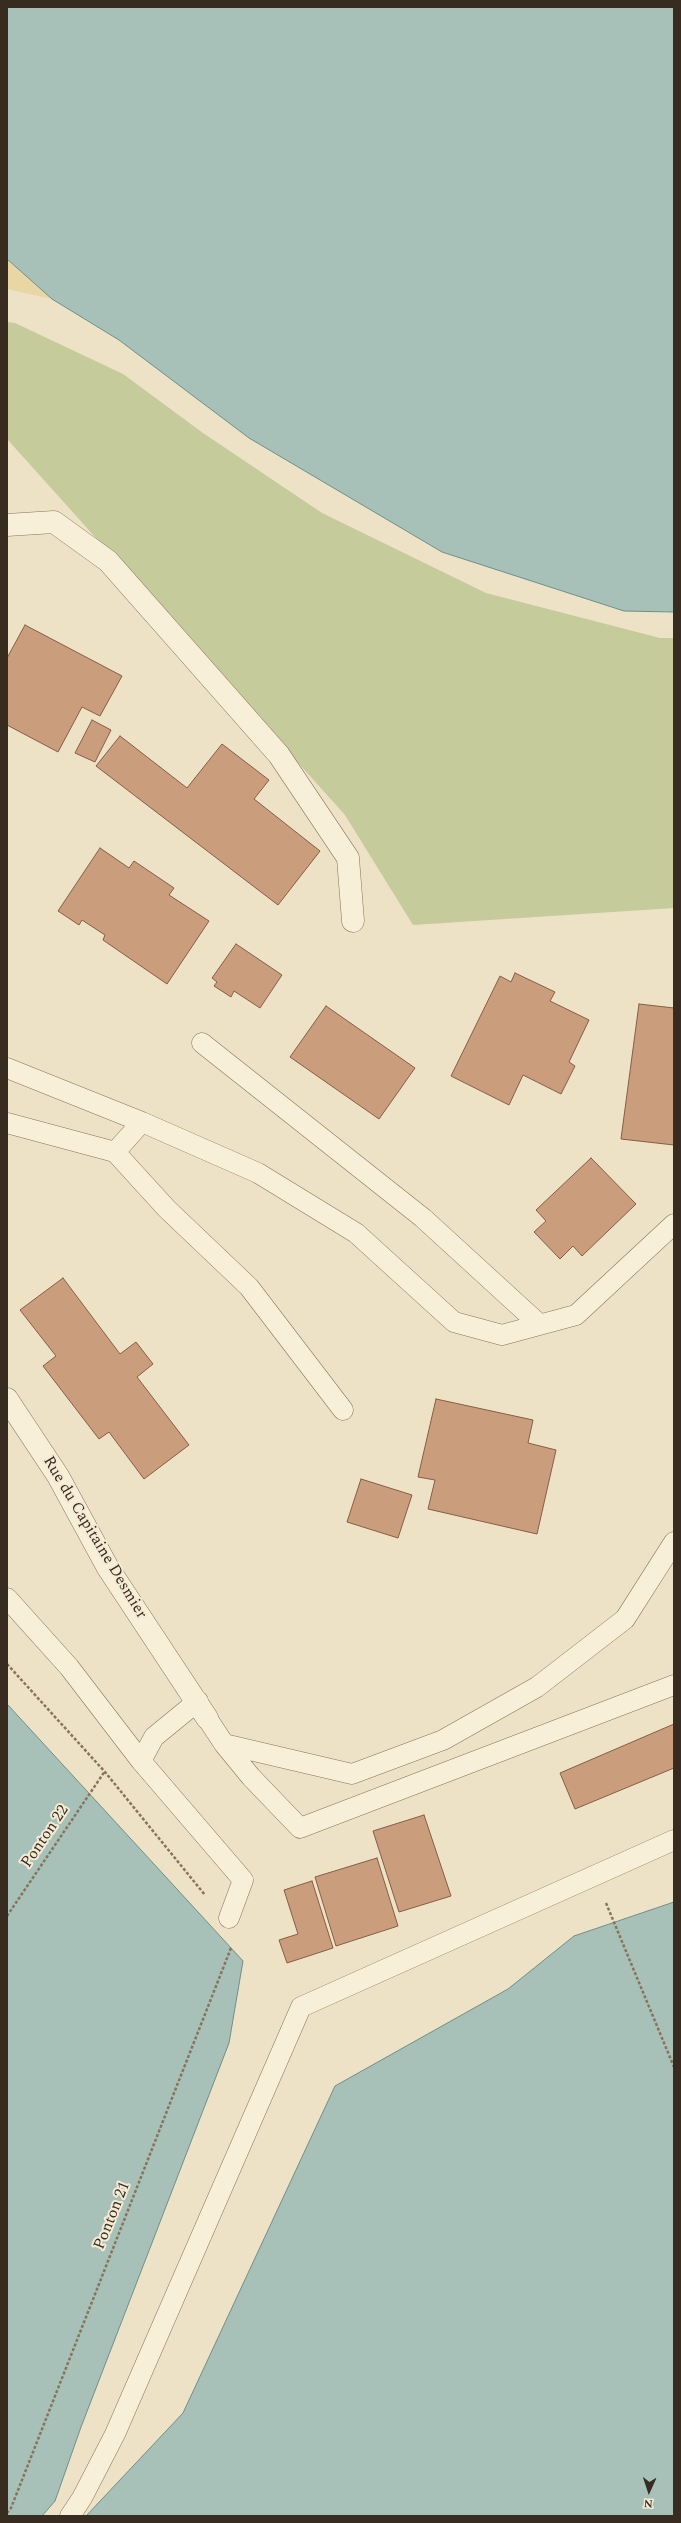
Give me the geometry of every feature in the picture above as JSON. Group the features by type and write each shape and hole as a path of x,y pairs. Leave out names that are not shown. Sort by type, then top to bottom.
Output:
{"street":[{"path":"7,525 54,522 108,561 279,755 348,858 353,921"},
{"name":"Rue du Capitaine Desmier","path":"7,1399 58,1476 108,1568 202,1710"}],"lane":[{"path":"202,1043 423,1218 540,1325"},
{"path":"7,1068 142,1122 258,1173 356,1233 454,1322 502,1336 576,1315 674,1224"},
{"path":"115,1152 142,1122"},
{"path":"7,1123 115,1152 167,1209 249,1287 343,1410"},
{"path":"224,1744 352,1774 444,1740 537,1687 625,1619 674,1542"},
{"path":"7,1598 69,1667 141,1761 243,1880 235,1922"},
{"path":"141,1761 154,1737 202,1710 224,1744 251,1776 300,1828 674,1686"},
{"path":"70,2516 82,2498 115,2434 302,2007 674,1840"}],"path":[{"path":"7,1664 105,1772 211,1902 235,1922"},
{"name":"Ponton 22","path":"7,1916 105,1772"},
{"path":"594,1876 674,2067"},
{"name":"Ponton 21","path":"7,2513 11,2508 235,1922"}],"green space":[{"path":"7,322 15,323 123,374 203,433 322,513 486,593 660,638 674,638 674,908 413,925 345,815 7,439"}],"sand":[{"path":"7,259 52,299 7,289"}],"water":[{"path":"7,7 674,7 674,612 624,611 442,552 249,438 119,340 52,299 7,259"},
{"path":"7,1704 243,1961 229,2043 81,2427 55,2501 42,2516 7,2516"},
{"path":"674,1902 674,2516 86,2516 183,2413 335,2086 508,1989 574,1936"}],"building":[{"path":"25,625 122,676 100,716 82,707 58,752 7,725 7,658"},
{"path":"92,720 111,730 95,762 75,753"},
{"path":"120,736 187,788 222,744 269,780 254,799 320,851 278,905 96,766"},
{"path":"100,848 129,868 134,861 174,888 169,895 209,921 167,984 103,940 105,935 82,920 79,925 58,911"},
{"path":"236,944 282,975 260,1008 234,991 231,997 214,986 217,982 212,978"},
{"path":"515,973 555,992 550,1001 589,1020 569,1062 575,1066 561,1094 523,1075 509,1105 451,1076 500,976 511,982"},
{"path":"639,1004 674,1008 674,1145 621,1139"},
{"path":"326,1006 415,1068 379,1119 290,1057"},
{"path":"591,1158 636,1204 582,1256 573,1246 560,1259 534,1232 546,1221 536,1210"},
{"path":"63,1278 120,1354 136,1342 153,1364 137,1377 189,1445 144,1479 109,1432 99,1439 43,1366 56,1356 20,1310"},
{"path":"436,1399 533,1420 528,1443 556,1450 537,1534 428,1509 435,1480 418,1477"},
{"path":"361,1479 412,1495 398,1538 347,1522"},
{"path":"674,1724 674,1768 575,1809 560,1773"},
{"path":"424,1815 451,1896 399,1912 373,1831"},
{"path":"377,1858 398,1926 336,1946 315,1877"},
{"path":"312,1881 333,1948 287,1963 279,1940 298,1934 284,1890"}]}
